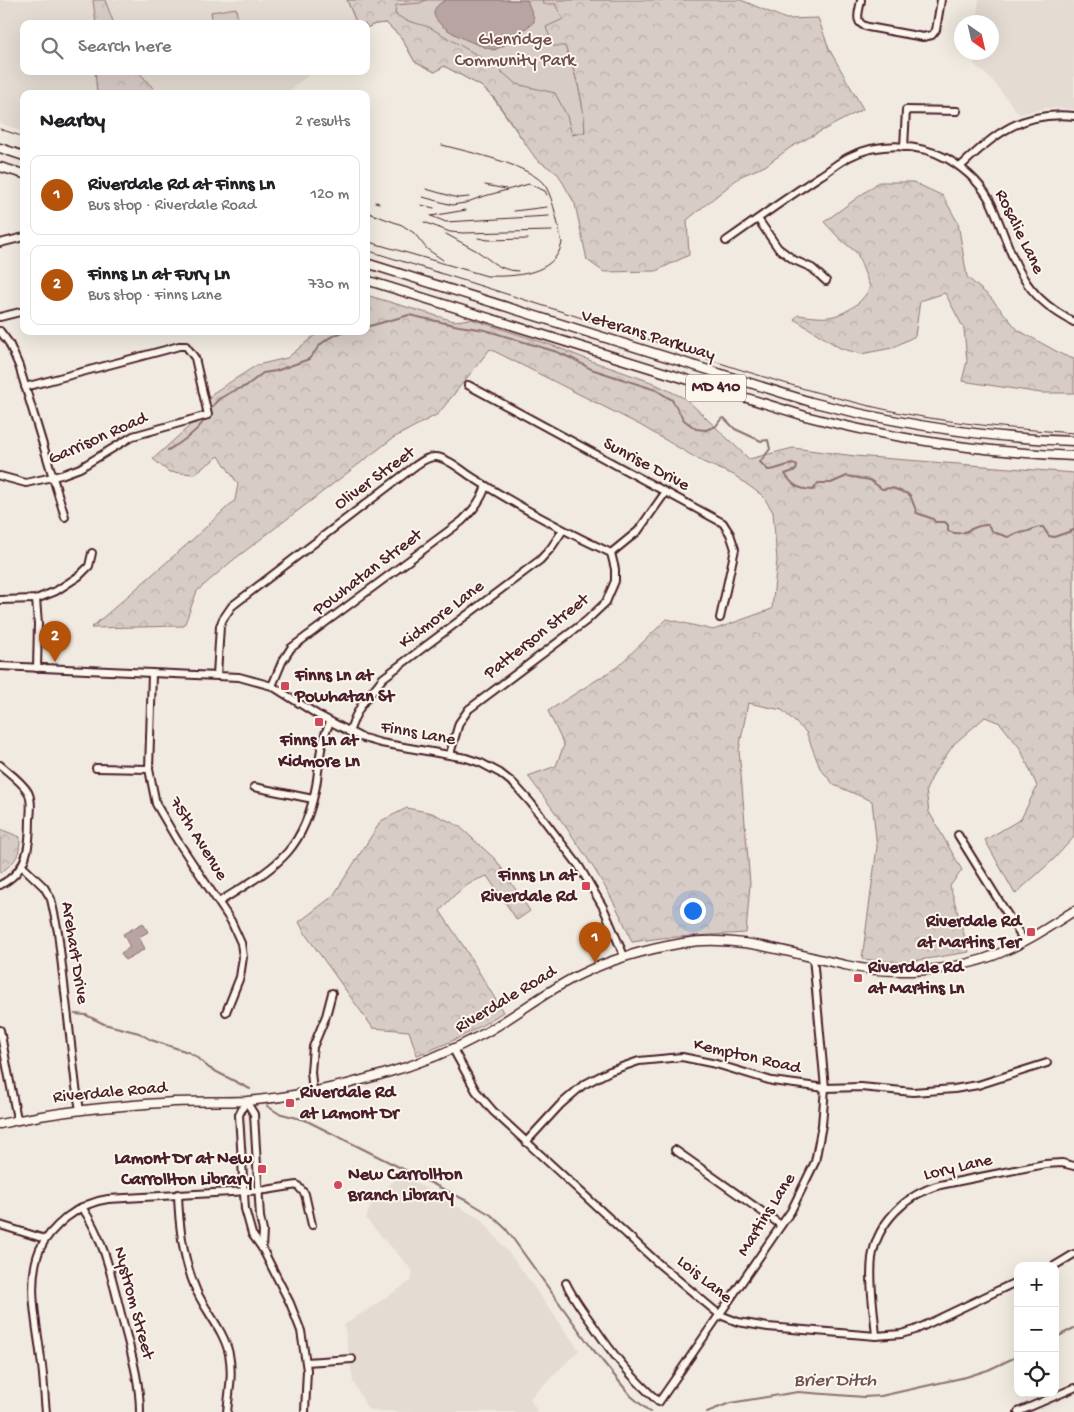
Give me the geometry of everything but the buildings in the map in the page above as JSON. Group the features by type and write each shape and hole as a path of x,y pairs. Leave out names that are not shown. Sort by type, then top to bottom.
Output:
{"main road":[{"path":"0,148 20,155"},
{"path":"0,167 20,173"},
{"name":"Veterans Parkway","path":"370,265 812,402 882,419 942,429 999,437 1074,441"},
{"name":"Veterans Parkway","path":"370,281 832,423 915,441 998,452 1074,456"},
{"name":"Riverdale Road","path":"0,1124 17,1119 80,1110 172,1102 246,1101 338,1087 414,1064 452,1049 486,1032 581,974 624,956 687,942 711,941 761,945 859,968 931,969 978,961 1002,952 1074,911"}],"street":[{"path":"861,0 858,20 860,24 923,37 932,35 936,30 941,0"},
{"path":"904,147 906,110 957,111"},
{"path":"961,166 983,146 1009,127 1035,117 1074,116"},
{"name":"Rosalie Lane","path":"726,241 849,157 872,150 904,147 915,148 942,156 961,166 979,185 991,203 1010,253 1022,278 1038,298 1057,313 1074,322"},
{"path":"758,219 778,248 794,260 812,268 826,281"},
{"path":"0,243 20,237"},
{"path":"0,317 20,311"},
{"path":"0,331 14,354 65,516"},
{"name":"Garrison Road","path":"0,476 26,483 52,477 80,468 116,445 139,434 208,415 195,358 186,346 179,346 25,387"},
{"name":"Sunrise Drive","path":"468,385 720,520 730,534 734,544 734,554 720,618"},
{"name":"Oliver Street","path":"217,676 220,626 232,606 428,458 437,457 563,530 611,554"},
{"name":"Powhatan Street","path":"272,686 282,662 292,648 462,521 477,506 483,497 486,486"},
{"path":"611,554 638,531 665,492"},
{"name":"Kidmore Lane","path":"349,732 362,704 383,678 540,560 563,530"},
{"path":"0,600 36,599 56,591 79,576 89,566 92,553"},
{"name":"Patterson Street","path":"450,754 459,723 469,709 586,622 606,602 615,582 615,569 611,554"},
{"path":"36,599 38,668"},
{"name":"Finns Lane","path":"0,666 239,677 272,686 349,732 381,743 450,754 491,768 514,784 525,796 586,876 610,920 624,956"},
{"name":"75th Avenue","path":"152,674 148,769 156,804 236,929 241,943 243,957 239,984 226,1012"},
{"path":"219,902 265,872 287,854 302,832 313,799 321,746 330,722"},
{"path":"0,765 24,787 29,796 31,807 29,850 22,866 12,877 0,884"},
{"path":"96,768 148,769"},
{"path":"254,787 313,799"},
{"path":"958,835 1024,941"},
{"name":"Arehart Drive","path":"22,866 48,892 54,908 80,1110"},
{"name":"Martins Lane","path":"566,1283 576,1302 611,1352 629,1373 659,1402 791,1211 814,1162 822,1125 825,1088 813,957"},
{"path":"313,1092 311,1072 313,1047 326,1016 332,993"},
{"path":"0,1030 17,1119"},
{"name":"Lois Lane","path":"452,1049 480,1096 526,1142 659,1264 720,1315 738,1322 761,1326 876,1336 901,1334 915,1330 1014,1284"},
{"name":"Kempton Road","path":"526,1142 560,1105 583,1085 610,1071 639,1061 682,1057 716,1064 772,1081 825,1088 861,1087 913,1092 947,1090 978,1085 1047,1062"},
{"path":"246,1101 254,1114 263,1231 262,1248"},
{"path":"246,1101 239,1114 248,1222 252,1234 262,1248 301,1331 306,1362 305,1412"},
{"path":"675,1150 781,1225"},
{"name":"Lory Lane","path":"876,1336 872,1282 873,1254 882,1230 891,1215 900,1206 919,1193 940,1185 1045,1164 1058,1163 1074,1166"},
{"path":"46,1412 34,1280 37,1257 45,1239 57,1226 82,1207 96,1201 108,1199 259,1190 293,1184 299,1186 305,1194 312,1226"},
{"path":"178,1194 181,1236 191,1277 205,1307 217,1326 228,1353 230,1376 227,1412"},
{"name":"Nystrom Street","path":"82,1207 100,1238 111,1272 139,1387 140,1412"},
{"path":"0,1225 45,1239"},
{"path":"1059,1263 1074,1254"},
{"path":"306,1362 352,1359"},
{"path":"1018,1412 1074,1388"}],"shaded area":[{"path":"0,0 93,0 96,20 20,20 20,75 95,75 97,90 20,90 20,130 0,123"},
{"path":"105,0 347,0 355,20 112,20"},
{"path":"446,0 527,0 534,22 503,46 494,50 461,37 439,23 434,15 436,7"},
{"path":"979,0 1074,0 1074,109 1046,108 1019,114 992,80 974,64 974,60 999,60 999,15 977,15"},
{"path":"141,75 308,75 290,90 155,90"},
{"path":"143,923 148,932 139,937 145,949 125,960 121,953 130,947 123,934"},
{"path":"399,1176 414,1182 482,1220 516,1262 579,1350 530,1398 537,1412 402,1412 368,1410 353,1381 344,1325 411,1281 413,1271 366,1219 372,1202"}],"green space":[{"path":"93,0 105,0 112,20 96,20"},
{"name":"Glenridge Community Park","path":"347,0 612,0 565,46 579,88 585,132 525,143 494,99 481,86 444,66 435,72 415,62 401,37 386,23 370,26 370,20 355,20"},
{"path":"347,0 426,0 420,3 396,5 395,14 405,20 429,27 494,65 516,84 555,93 567,116 572,135 585,132 579,88 565,46 553,46 546,27 563,19 555,4 543,4 542,0 741,0 786,19 818,18 829,49 863,109 791,147 765,166 741,176 687,220 689,255 656,271 604,272 587,260 575,204 558,174 536,159 495,99 481,86 444,66 435,72 415,62 401,37 386,23 370,26 370,20 355,20"},
{"path":"236,8 238,20 212,20 211,12"},
{"path":"95,75 141,75 155,90 97,90"},
{"path":"879,182 913,182 943,196 958,223 967,277 990,297 1018,330 1063,355 1074,359 1074,393 1041,393 962,381 967,361 964,329 945,293 920,301 915,336 892,348 861,354 840,348 794,319 798,315 834,316 850,309 864,297 870,287 857,253 824,222"},
{"path":"370,296 454,321 471,319 554,346 651,382 686,399 749,459 793,448 855,456 1074,473 1074,837 1053,860 1015,894 985,840 1021,819 1037,786 1020,748 1000,723 985,717 954,744 934,773 926,790 929,812 962,870 950,886 969,952 902,963 862,959 877,847 872,801 834,785 820,768 806,732 782,710 748,703 739,750 750,884 746,933 661,938 632,942 599,876 572,835 528,776 556,766 564,745 548,711 617,667 667,619 713,630 772,609 777,560 773,512 763,496 734,475 703,462 640,425 490,349 438,414 393,438 232,561 197,591 184,626 91,628 235,500 238,484 219,456 194,474 169,472 153,459 196,420 213,393 257,365 287,358 315,335 370,335"},
{"path":"407,808 432,813 459,826 496,860 530,911 517,920 487,876 461,890 440,911 503,1012 462,1036 417,1055 409,1031 373,1028 306,935 299,922 333,896 381,821"},
{"path":"0,829 20,837 16,858 0,873"}],"waterway":[{"path":"370,326 409,315 485,330 557,352 591,369 656,390 672,400 684,420 696,429 706,430 716,426 724,418 735,429 761,441 768,440 770,449 760,462 768,470 795,464 797,466 796,470 785,474 793,484 800,488 813,490 818,483 831,483 847,476 870,480 882,489 892,488 910,495 917,513 933,519 935,522 945,522 948,525 948,531 954,533 964,532 982,525 988,525 993,532 1008,537 1040,527 1043,527 1049,536 1054,537 1074,530"},
{"path":"211,408 219,399 246,386 263,373 276,371 309,359 321,344 335,335"},
{"path":"168,450 188,437 205,420"},
{"path":"75,1014 86,1015 104,1024 139,1033 151,1040 188,1052 209,1068 250,1089"},
{"path":"267,1106 278,1113 305,1120 471,1203 491,1215 506,1229 591,1347 631,1396 650,1412"},
{"name":"Brier Ditch","path":"1059,1336 1074,1328"},
{"name":"Brier Ditch","path":"707,1412 730,1403 798,1392 864,1397 881,1396 966,1377 988,1370 1014,1358"}],"tram line":[{"path":"0,129 20,136"},
{"path":"370,242 487,276 509,276 532,272 551,262 558,254 562,243 556,214 549,193 539,179 528,172 499,160 442,145"},
{"path":"423,197 452,205 529,184 545,191 547,195"},
{"path":"485,185 506,189"},
{"path":"426,189 458,198 469,197"},
{"path":"375,202 379,203"},
{"path":"421,205 434,208"},
{"path":"514,211 547,207"},
{"path":"431,216 466,210"},
{"path":"370,213 402,225 414,233 427,249 443,260"},
{"path":"431,216 446,222 549,216"},
{"path":"424,222 450,232 463,233 552,231"},
{"path":"446,234 477,251 500,267 518,271"},
{"path":"478,238 488,240 528,239"},
{"path":"370,251 742,370 837,398 901,413 944,420 1074,433"}],"place":[{"name":"Finns Ln at Fury Ln","path":"55,662"},
{"name":"Finns Ln at Powhatan St","path":"285,686"},
{"name":"Finns Ln at Kidmore Ln","path":"319,722"},
{"name":"Finns Ln at Riverdale Rd","path":"586,886"},
{"name":"Riverdale Rd at Martins Ter","path":"1031,932"},
{"name":"Riverdale Rd at Finns Ln","path":"595,963"},
{"name":"Riverdale Rd at Martins Ln","path":"858,978"},
{"name":"Riverdale Rd at Lamont Dr","path":"290,1103"},
{"name":"Lamont Dr at New Carrollton Library","path":"262,1169"},
{"name":"New Carrollton Branch Library","path":"338,1185"}]}
